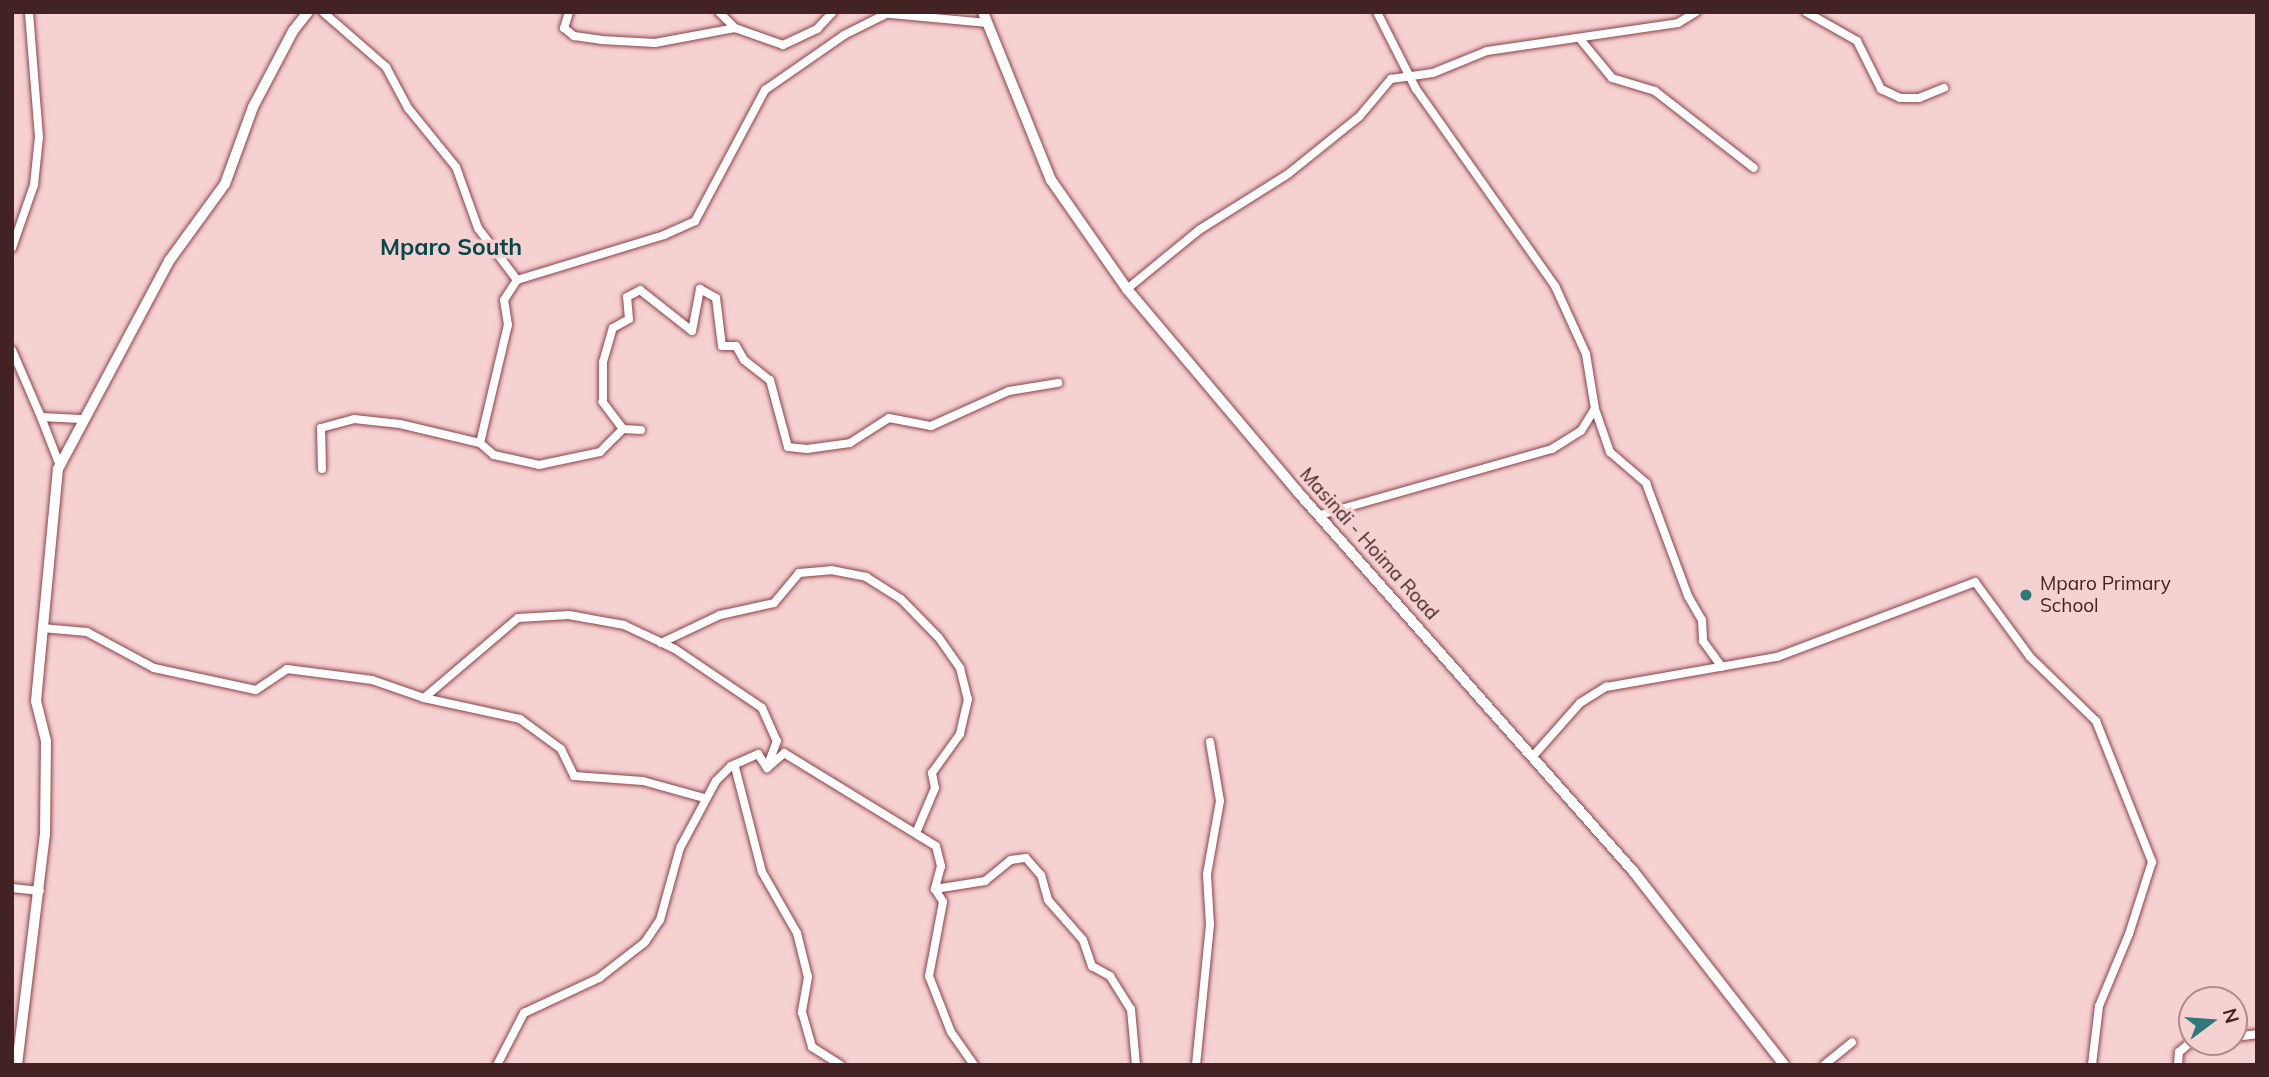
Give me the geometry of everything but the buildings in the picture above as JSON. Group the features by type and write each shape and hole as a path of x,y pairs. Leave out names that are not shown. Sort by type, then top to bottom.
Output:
{"main road":[{"path":"17,1065 40,891 46,741 36,701 52,501 60,466 81,419 106,386 169,261 225,184 253,107 293,31 308,12"},
{"name":"Masindi - Hoima Road","path":"986,18 1051,180 1127,289 1634,872 1784,1065"}],"street":[{"path":"12,247 34,185 38,137 29,12"},
{"path":"323,12 386,67 408,108 456,167 478,228 517,280"},
{"path":"569,12 565,28 574,36 654,43 735,29 783,45 817,29 833,12"},
{"path":"719,12 735,29"},
{"path":"1377,12 1410,77 1555,286 1586,354 1594,409 1610,452 1646,483 1690,601 1702,620 1703,641 1722,667"},
{"path":"1127,289 1199,230 1288,174 1359,117 1391,79 1433,73 1487,51 1678,23 1696,12"},
{"path":"1806,12 1857,41 1881,89 1900,98 1919,99 1944,88"},
{"path":"480,443 508,325 504,300 517,280 681,229 695,221 765,90 844,35 881,13 986,18"},
{"path":"1580,39 1612,78 1656,91 1754,168"},
{"path":"623,429 603,402 604,362 612,328 629,319 627,298 640,290 692,331 699,289 716,298 722,346 736,346 744,359 770,380 788,447 807,449 850,443 889,418 931,426 1009,391 1058,383"},
{"path":"12,350 60,466"},
{"path":"1321,515 1552,449 1581,431 1594,409"},
{"path":"41,417 81,419"},
{"path":"322,468 321,428 354,419 400,424 480,443 494,455 539,465 600,452 623,429 641,430"},
{"path":"661,643 720,615 774,603 799,572 831,570 866,577 901,599 939,638 960,668 968,699 960,734 932,773 935,788 916,833"},
{"path":"1534,755 1592,694 1606,687 1722,667 1824,642 1967,582 1982,586 2030,657 2096,721 2151,862 2129,934 2099,1006 2092,1065"},
{"path":"424,698 518,618 569,615 624,625 661,643 762,708 777,741 767,768"},
{"path":"42,628 87,632 154,668 256,690 287,669 372,680 424,698 520,719 561,749 574,776 643,781 704,798"},
{"path":"1196,1065 1210,925 1207,874 1220,801 1210,742"},
{"path":"767,768 784,753 804,761 881,815 916,833 940,853 934,889 943,902 929,976 951,1032 974,1065"},
{"path":"497,1065 524,1013 599,978 645,942 660,920 680,848 704,798 734,767 758,754 767,768"},
{"path":"734,767 762,872 797,933 808,976 802,1012 812,1047 841,1065"},
{"path":"934,889 985,881 1011,860 1026,858 1041,875 1048,900 1083,940 1093,966 1110,976 1131,1009 1136,1065"},
{"path":"12,888 40,891"},
{"path":"1824,1065 1852,1042"}],"place":[{"name":"Mparo Primary School","path":"2026,595"}],"district":[{"name":"Mparo South","path":"451,247"}]}
